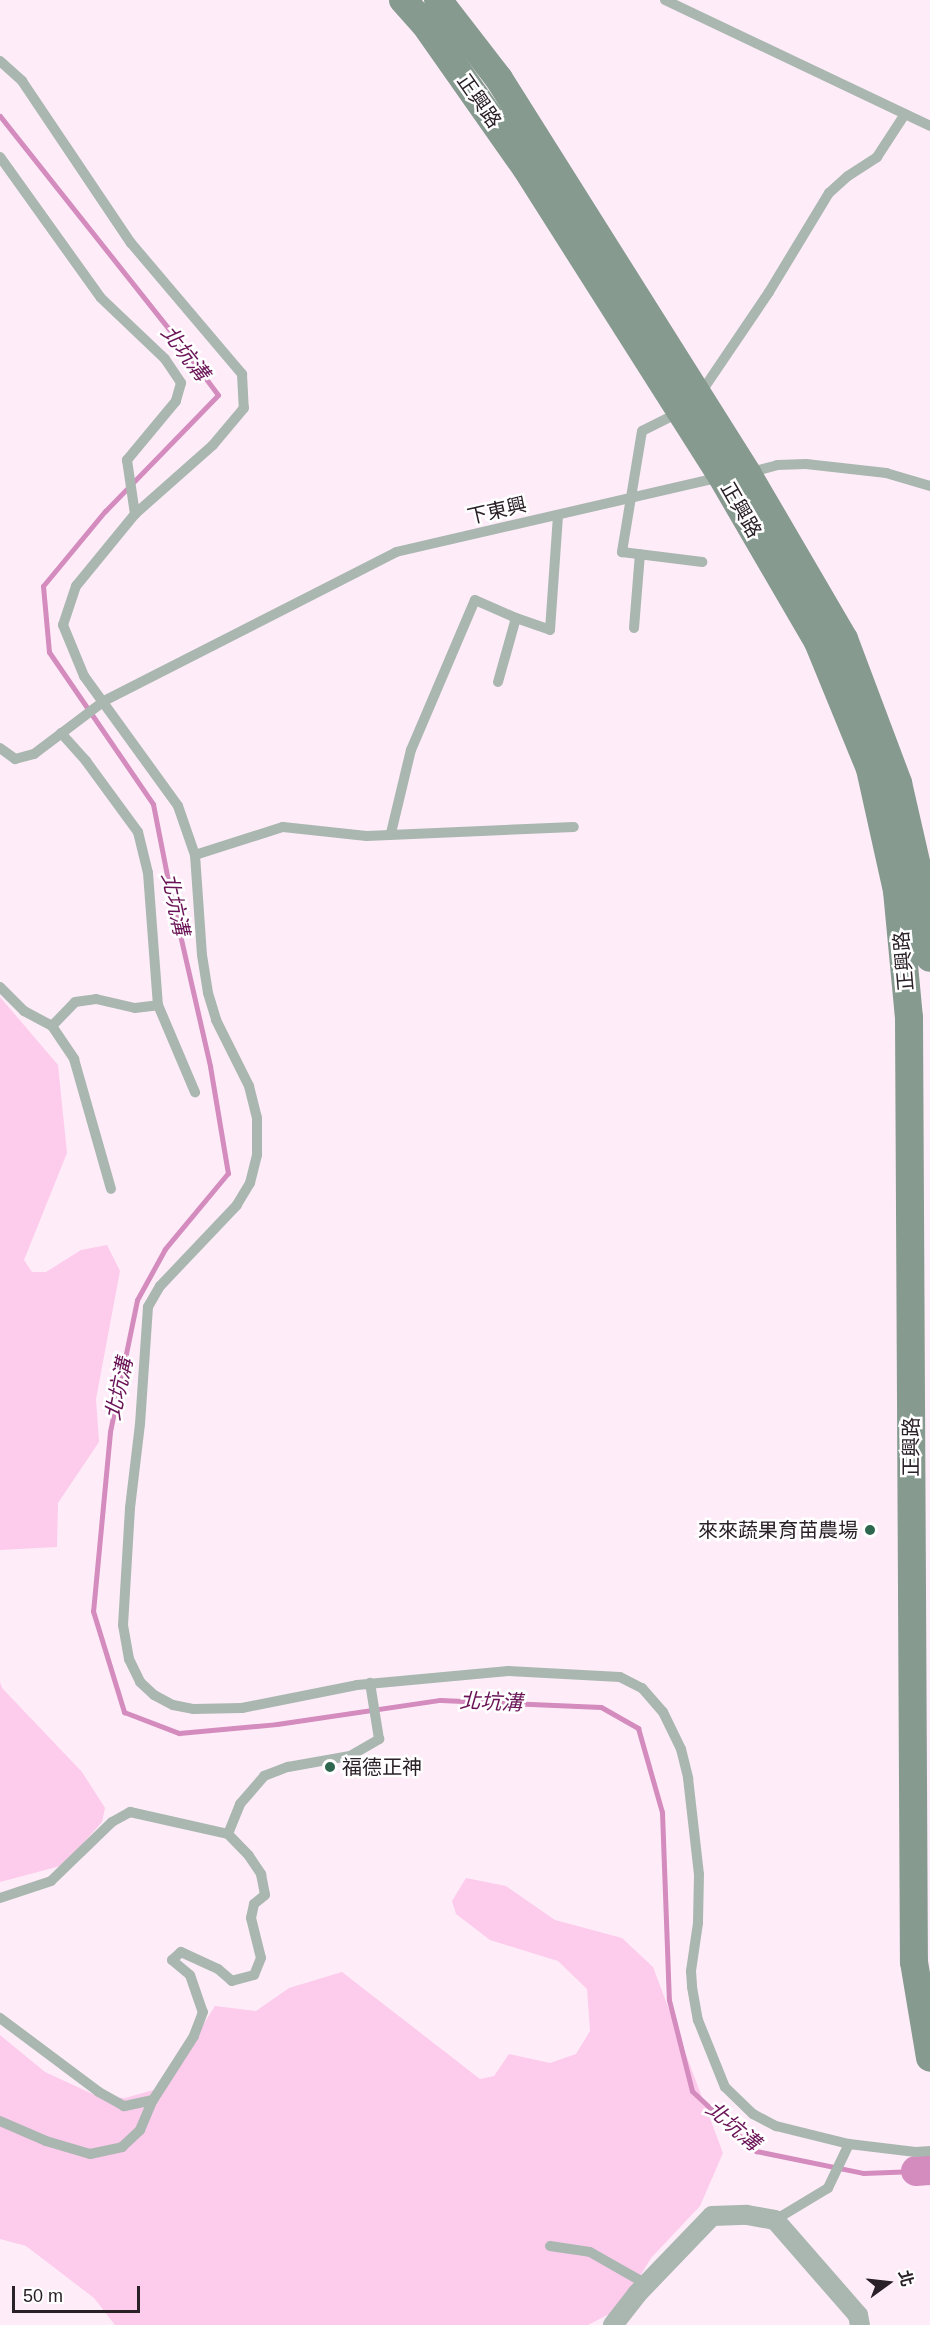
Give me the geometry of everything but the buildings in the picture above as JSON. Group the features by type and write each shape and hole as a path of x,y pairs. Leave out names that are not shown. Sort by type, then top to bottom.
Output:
{"main road":[{"name":"正興路","path":"403,0 424,23 690,404"},
{"name":"正興路","path":"438,0 500,79 690,404 734,475 844,639 898,783 925,901 930,958"},
{"name":"正興路","path":"734,475 818,642 870,770 897,891 909,1018 914,1962 930,2058"}],"street":[{"path":"614,2325 646,2284 712,2216 762,2217 858,2315 860,2325"}],"lane":[{"path":"665,0 930,126"},
{"path":"0,61 22,81 131,243 242,374 244,408 213,445 135,514 76,586 63,625 84,676 178,806 195,855 207,993 216,1020 249,1086 257,1118 257,1155 249,1183 237,1205 160,1286 148,1306 140,1424 130,1508 124,1613 129,1659 140,1682 154,1695 173,1705 193,1709 242,1708 370,1684 508,1671 620,1677 642,1688 663,1712 681,1749 688,1778 699,1874 698,1923 691,1971 692,1986 698,2020 724,2087 753,2114 776,2126 849,2144 916,2152 930,2151"},
{"path":"702,562 622,552 642,431 690,404 769,292 829,193 848,176 877,157 905,114"},
{"path":"0,158 101,298 165,359 181,383 176,401 126,460 135,514"},
{"name":"下東興","path":"0,748 15,759 34,754 103,702 396,552 777,465 806,464 886,473 930,486"},
{"path":"391,833 411,750 475,600 550,630 558,515"},
{"path":"634,628 640,554"},
{"path":"498,682 516,618"},
{"path":"61,733 86,761 138,832 148,873 158,1005 195,1092"},
{"path":"195,855 283,827 367,836 391,833 574,827"},
{"path":"0,987 24,1011 52,1026 74,1059 111,1189"},
{"path":"52,1026 75,1002 96,999 135,1008 158,1005"},
{"path":"228,1834 240,1804 264,1776 288,1767 350,1756 379,1739 370,1684"},
{"path":"0,1898 51,1881 112,1822 130,1812 228,1834 249,1856 261,1874 265,1895 254,1904 251,1918 261,1958 254,1975 232,1981 218,1969 182,1952 172,1960 190,1975 203,2012 194,2036 153,2100 140,2130 122,2147 90,2154 46,2141 0,2121"},
{"path":"0,2018 99,2092 124,2106 153,2100"},
{"path":"762,2217 828,2188 849,2144"},
{"path":"550,2246 590,2252 646,2284"}],"shaded area":[{"path":"0,997 58,1065 67,1153 24,1260 32,1272 46,1272 81,1250 107,1245 120,1271 96,1399 99,1442 58,1503 57,1547 0,1550"},
{"path":"0,1682 2,1688 82,1772 105,1808 102,1822 64,1865 0,1882"},
{"path":"466,1878 506,1886 555,1920 622,1938 653,1967 723,2153 700,2206 651,2258 621,2308 588,2325 115,2325 94,2298 26,2246 0,2239 0,2035 45,2072 97,2096 125,2098 164,2087 215,2006 256,2011 289,1988 342,1972 480,2079 494,2076 509,2054 550,2063 576,2054 590,2031 587,1989 558,1961 490,1940 456,1914 452,1901"}],"waterway":[{"name":"北坑溝","path":"0,116 169,329 218,395 105,511 43,586 49,652 153,804 170,891 210,1066 228,1173 165,1249 137,1300 110,1432 93,1611 124,1712 179,1733 277,1724 440,1700 601,1707 638,1728 662,1812 669,2000 692,2091 756,2151 863,2173 916,2171"},
{"name":"北坑溝","path":"916,2171 930,2170"}],"place":[{"name":"來來蔬果育苗農場","path":"870,1530"},
{"name":"福德正神","path":"330,1767"}]}
